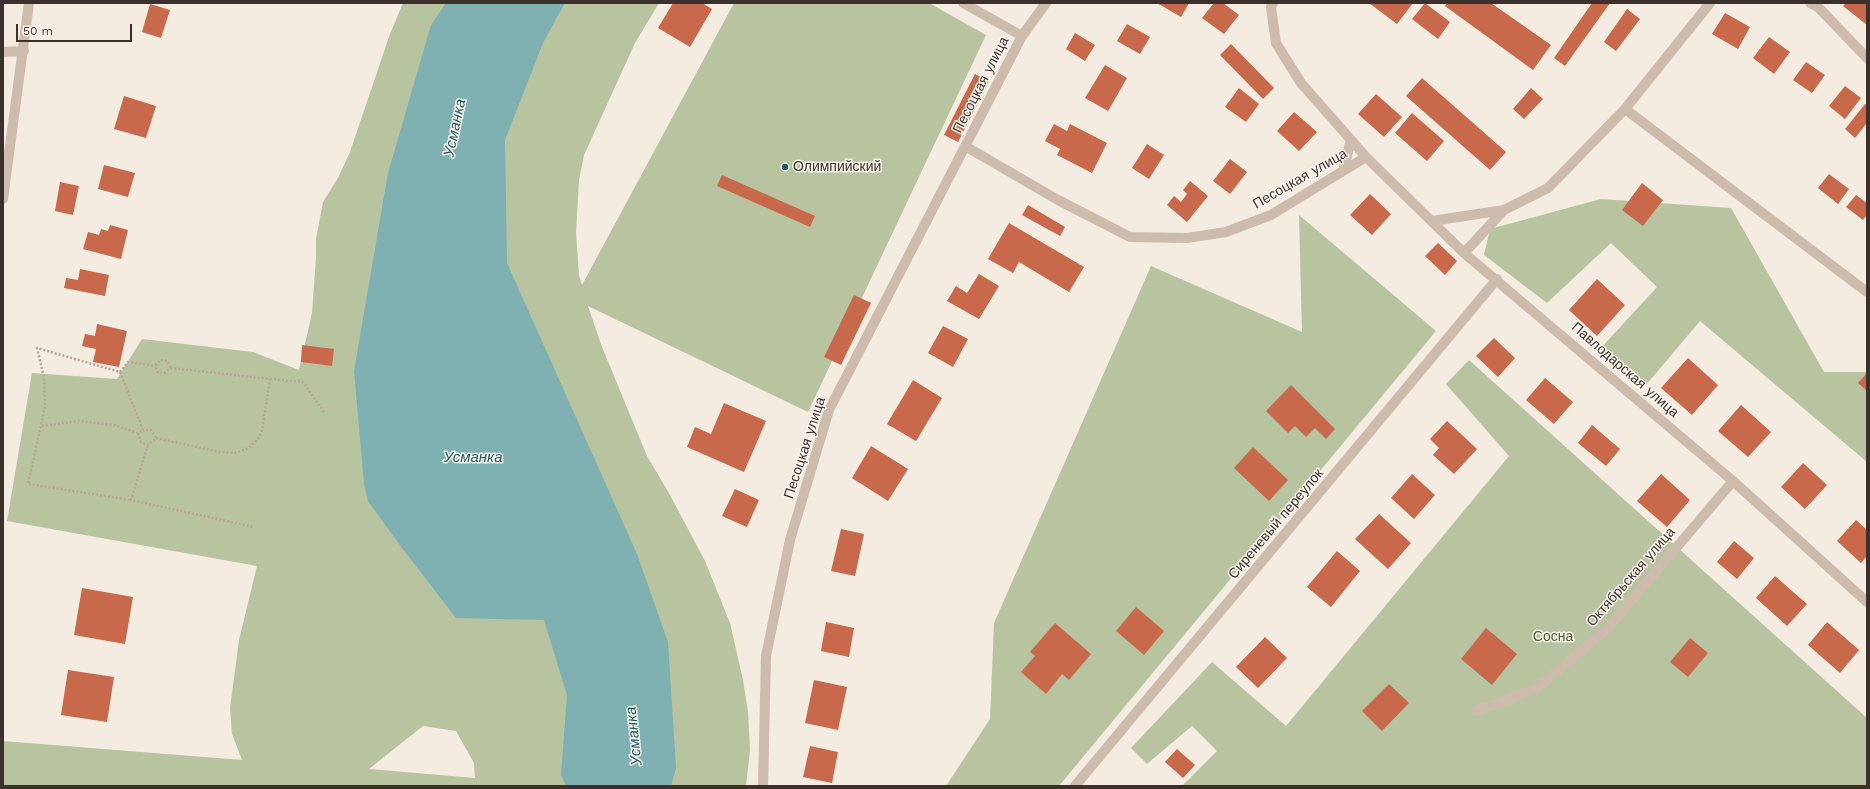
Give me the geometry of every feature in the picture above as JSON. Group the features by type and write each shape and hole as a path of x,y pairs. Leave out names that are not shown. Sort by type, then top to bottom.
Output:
{"street":[{"path":"3,200 24,51 29,3"},
{"name":"Песоцкая улица","path":"963,3 1022,36"},
{"name":"Песоцкая улица","path":"763,786 766,656 790,540 829,410 1022,36 1046,3"},
{"name":"Песоцкая улица","path":"965,146 1058,200 1130,237 1187,238 1226,232 1272,215 1366,157 1301,83 1276,43 1271,8 1273,3"},
{"path":"1432,221 1504,210 1548,188 1625,109 1710,3"},
{"path":"1810,3 1819,8 1867,58"},
{"path":"3,52 24,51"},
{"path":"1625,109 1867,292"},
{"path":"1344,170 1351,140"},
{"name":"Павлодарская улица","path":"1366,157 1464,253 1497,279 1733,481 1867,602"},
{"path":"1464,253 1504,210"},
{"name":"Сиреневый переулок","path":"1075,786 1497,279"},
{"name":"Октябрьская улица","path":"1476,711 1536,689 1608,628 1733,481"}],"path":[{"path":"120,372 37,348 44,378 45,407 28,484 131,500 254,528"},
{"path":"155,366 160,360 167,361 171,368"},
{"path":"120,372 128,362 155,366"},
{"path":"155,366 158,373 164,373 171,368 303,382 324,412"},
{"path":"120,372 143,430"},
{"path":"42,426 79,421 114,425 138,433 143,430 151,430 156,438 220,452 235,453 249,448 258,439 262,430 270,379"},
{"path":"138,433 141,442 148,445"},
{"path":"131,500 148,445 156,438"}],"green space":[{"path":"403,3 659,3 635,43 584,155 579,180 576,233 579,275 582,285 734,3 929,3 986,35 808,412 588,306 602,347 647,456 670,495 705,561 730,623 743,680 748,712 750,750 746,786 3,786 3,741 242,760 232,734 230,708 239,640 257,566 7,521 32,373 117,379 142,339 253,352 299,370 312,313 316,239 323,202 338,178 350,152 390,34","holes":["423,726 456,731 474,763 475,778 369,769"]},
{"path":"1601,199 1731,208 1824,372 1867,372 1867,462 1700,321 1646,385 1600,349 1657,287 1611,243 1547,303 1484,255 1490,229"},
{"path":"1299,215 1436,331 1059,786 946,786 990,719 994,623 1151,266 1302,332"},
{"name":"Сосна","path":"1469,360 1867,718 1867,786 1182,786 1217,751 1192,726 1147,764 1131,748 1212,662 1286,726 1509,456 1446,384"}],"water":[{"name":"Усманка","path":"446,3 565,3 543,43 505,140 507,263 637,554 668,642 676,768 671,786 566,786 561,775 567,695 544,620 456,618 368,501 364,484 354,371 388,173 431,25"}],"building":[{"path":"673,3 702,3 712,9 690,47 658,28"},
{"path":"1157,3 1189,3 1181,17"},
{"path":"1214,3 1223,3 1239,15 1224,34 1202,18"},
{"path":"1369,3 1413,3 1397,24"},
{"path":"1425,3 1450,22 1438,39 1412,19"},
{"path":"1447,3 1491,3 1551,45 1533,70 1445,6"},
{"path":"1592,3 1610,3 1565,66 1554,58"},
{"path":"1846,3 1867,3 1867,25 1843,6"},
{"path":"150,4 170,10 161,38 142,32"},
{"path":"1627,9 1640,19 1616,51 1604,42"},
{"path":"1725,13 1750,27 1738,49 1712,34"},
{"path":"1127,24 1150,37 1140,54 1117,41"},
{"path":"1075,33 1095,45 1085,61 1066,49"},
{"path":"1769,37 1790,52 1774,74 1753,58"},
{"path":"1231,44 1274,88 1263,99 1220,55"},
{"path":"1806,62 1825,75 1812,93 1793,80"},
{"path":"1105,65 1127,78 1108,111 1085,98"},
{"path":"975,74 989,81 958,142 944,135"},
{"path":"1422,78 1506,152 1490,170 1406,96"},
{"path":"1845,86 1861,98 1845,119 1829,106"},
{"path":"1239,88 1259,104 1246,122 1225,107"},
{"path":"1531,88 1543,99 1524,119 1513,109"},
{"path":"1376,94 1402,117 1384,137 1358,114"},
{"path":"124,96 156,106 146,138 114,129"},
{"path":"1865,104 1867,105 1867,123 1855,138 1845,129"},
{"path":"1294,112 1317,132 1299,151 1277,131"},
{"path":"1412,113 1444,141 1427,161 1395,133"},
{"path":"1054,124 1067,131 1070,124 1107,143 1092,173 1057,155 1060,149 1045,141"},
{"path":"1147,144 1164,155 1149,179 1132,168"},
{"path":"1230,159 1247,172 1230,194 1213,181"},
{"path":"104,165 135,173 128,197 98,189"},
{"path":"1829,174 1849,189 1838,204 1818,188"},
{"path":"722,175 815,216 810,227 717,186"},
{"path":"1190,181 1208,196 1187,222 1167,205 1174,196 1181,202 1187,194 1183,190"},
{"path":"60,182 79,186 73,215 55,211"},
{"path":"1642,183 1663,200 1643,226 1622,210"},
{"path":"1370,194 1391,214 1372,235 1350,215"},
{"path":"1856,195 1867,203 1867,215 1863,220 1846,207"},
{"path":"1028,205 1065,227 1060,236 1022,215"},
{"path":"1009,223 1084,267 1069,292 1019,262 1013,273 988,259"},
{"path":"110,225 128,230 121,259 83,249 88,232 99,235 101,229 108,231"},
{"path":"1438,243 1457,261 1445,275 1425,256"},
{"path":"80,269 109,275 105,296 64,288 66,278 78,280"},
{"path":"979,274 999,286 979,319 947,301 956,286 967,293"},
{"path":"1597,279 1625,305 1597,336 1569,310"},
{"path":"854,295 871,303 841,365 824,357"},
{"path":"97,324 127,331 119,367 93,362 96,349 82,346 85,334 95,336"},
{"path":"943,326 968,339 953,367 928,353"},
{"path":"1494,338 1515,358 1498,377 1476,356"},
{"path":"302,345 334,349 332,366 301,362"},
{"path":"1688,358 1718,385 1692,415 1661,388"},
{"path":"1867,373 1867,391 1858,383"},
{"path":"1545,378 1573,402 1554,424 1526,400"},
{"path":"913,380 942,398 916,441 887,424"},
{"path":"1291,385 1335,429 1326,439 1315,428 1306,437 1295,426 1288,433 1266,411"},
{"path":"724,403 766,421 744,472 687,447 695,427 711,434"},
{"path":"1741,405 1771,432 1748,457 1718,431"},
{"path":"1447,421 1477,449 1454,474 1433,455 1439,448 1430,439"},
{"path":"1592,425 1620,449 1606,466 1578,443"},
{"path":"871,446 908,469 888,501 852,478"},
{"path":"1253,447 1288,480 1269,501 1234,468"},
{"path":"1803,463 1827,485 1805,509 1781,487"},
{"path":"1412,474 1435,495 1414,519 1391,498"},
{"path":"1661,474 1690,500 1667,527 1637,501"},
{"path":"735,489 759,500 747,527 722,516"},
{"path":"1379,514 1411,543 1388,569 1355,539"},
{"path":"1856,520 1867,530 1867,556 1861,563 1837,541"},
{"path":"841,529 864,534 855,576 831,571"},
{"path":"1734,541 1754,558 1737,579 1717,562"},
{"path":"1337,551 1360,571 1331,607 1307,587"},
{"path":"1775,576 1807,604 1787,626 1756,598"},
{"path":"82,588 133,597 125,644 74,635"},
{"path":"1136,607 1164,631 1144,655 1116,631"},
{"path":"826,622 854,628 849,657 821,651"},
{"path":"1827,622 1859,650 1840,673 1808,645"},
{"path":"1055,623 1091,654 1069,680 1062,674 1046,694 1021,672 1035,656 1030,652"},
{"path":"1486,628 1517,654 1492,685 1461,659"},
{"path":"1265,637 1287,658 1258,688 1236,667"},
{"path":"1690,638 1708,653 1688,677 1670,662"},
{"path":"68,670 114,677 107,722 61,715"},
{"path":"814,680 847,687 838,730 805,723"},
{"path":"1389,684 1409,703 1382,731 1362,711"},
{"path":"810,746 838,752 832,783 803,777"},
{"path":"1177,749 1195,765 1183,778 1165,762"}],"place":[{"name":"Олимпийский","path":"785,167"}]}
